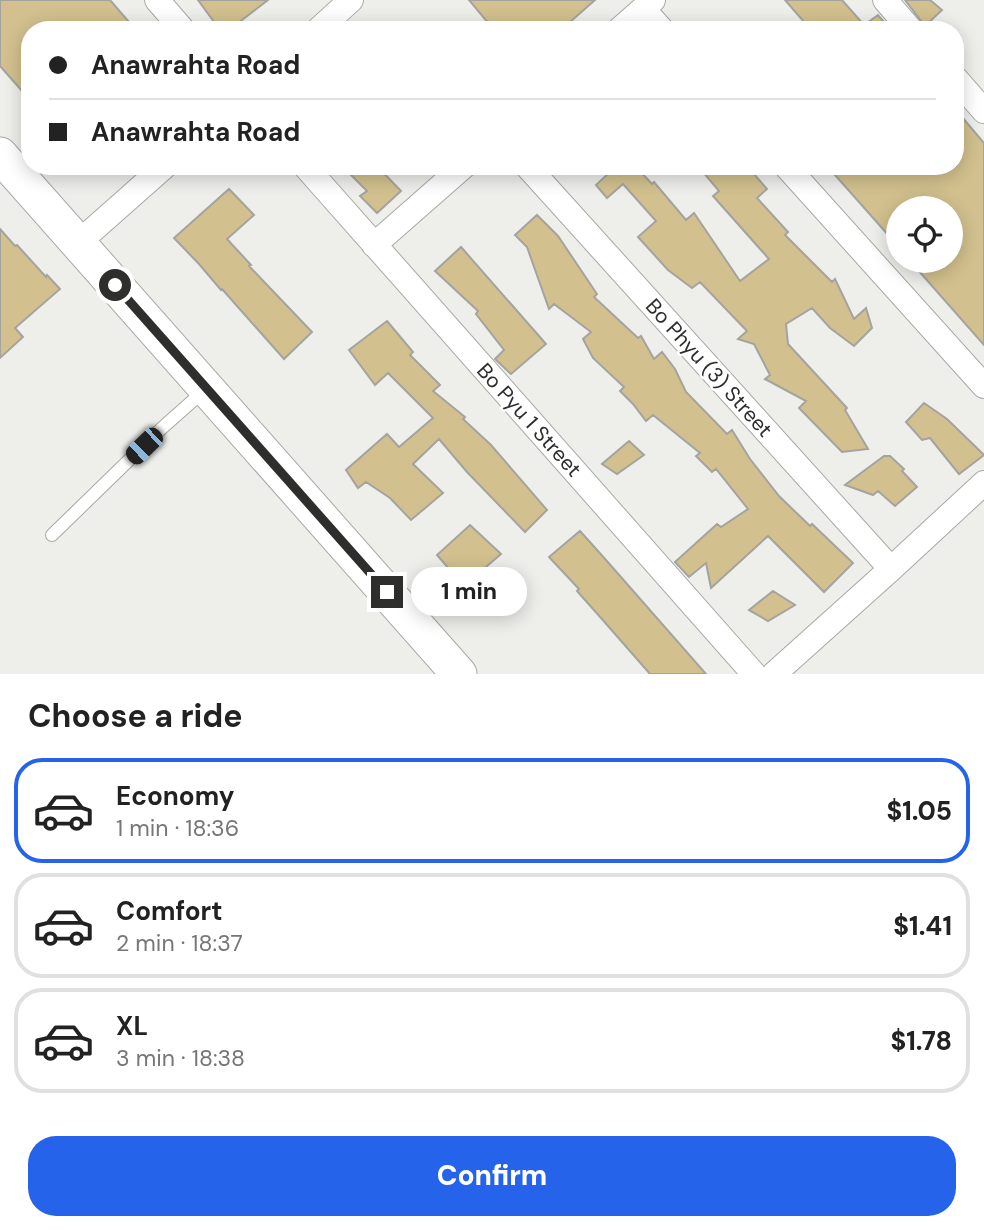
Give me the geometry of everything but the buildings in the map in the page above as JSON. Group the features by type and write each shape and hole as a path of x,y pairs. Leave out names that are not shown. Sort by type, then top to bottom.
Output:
{"main road":[{"path":"0,155 459,674"}],"street":[{"path":"157,0 175,21"},
{"path":"328,21 351,0"},
{"path":"885,0 903,21"},
{"path":"629,21 648,4 657,21"},
{"path":"964,88 984,111"},
{"path":"78,243 155,175"},
{"name":"Bo Pyu 1 Street","path":"312,175 754,674"},
{"path":"374,245 454,175"},
{"name":"Bo Phyu (3) Street","path":"535,175 891,569"},
{"path":"794,175 984,386"},
{"path":"774,674 984,483"}],"lane":[{"path":"52,536 206,388"}],"route":[{"path":"115,285 387,592"}]}
